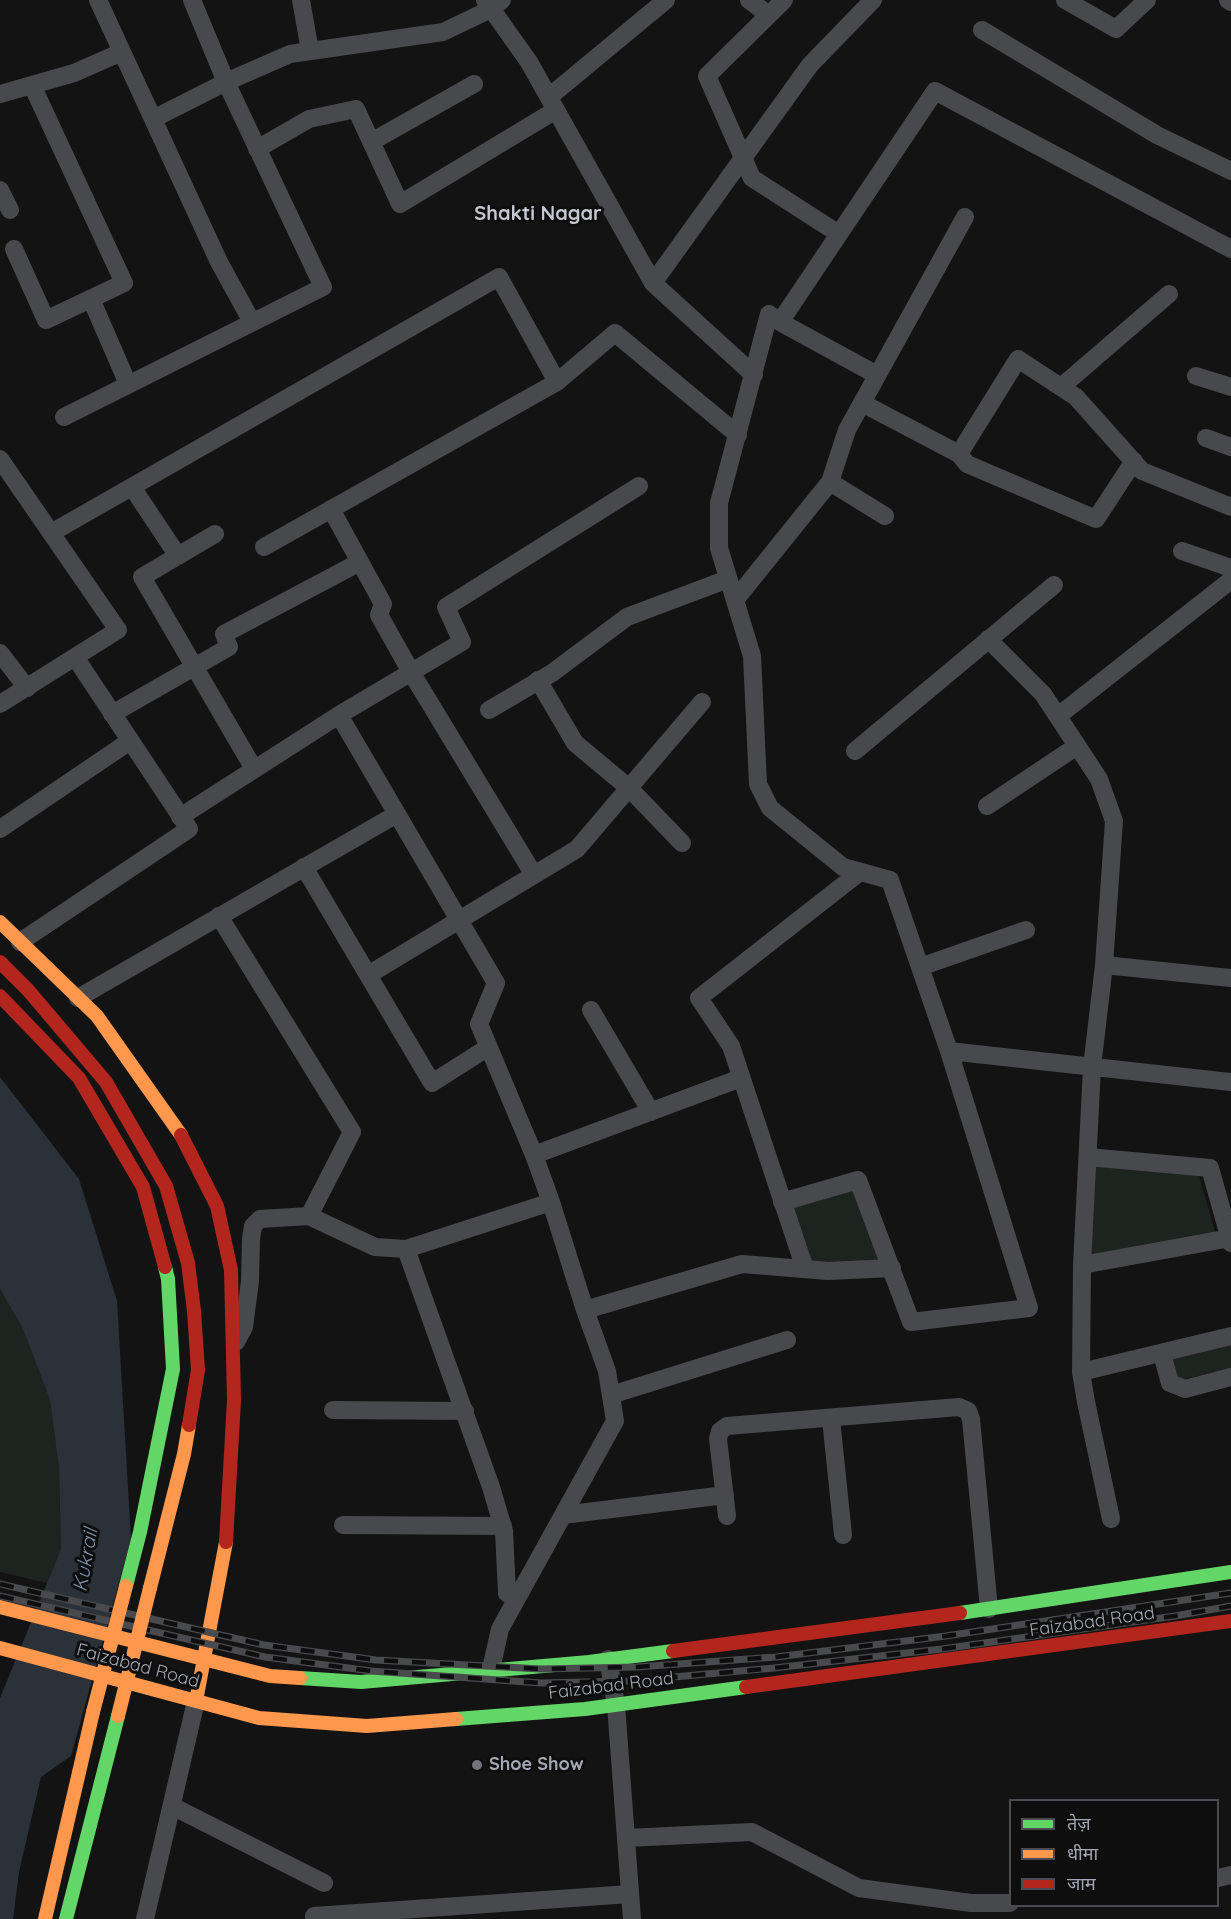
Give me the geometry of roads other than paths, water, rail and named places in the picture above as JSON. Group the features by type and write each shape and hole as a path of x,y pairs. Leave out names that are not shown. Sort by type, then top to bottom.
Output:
{"street":[{"path":"98,0 219,262 252,322"},
{"path":"64,417 323,287 225,82 192,0"},
{"path":"301,0 310,51"},
{"path":"257,149 309,119 356,109 400,204 552,104 666,0"},
{"path":"749,0 769,15"},
{"path":"784,0 707,76 752,178 839,234"},
{"path":"653,283 810,65 873,0"},
{"path":"1065,0 1116,29 1147,0"},
{"path":"153,119 225,82 290,54 443,32 493,3 529,62 653,283 754,375"},
{"path":"982,30 1157,135 1231,171"},
{"path":"0,94 74,72 122,52"},
{"path":"371,142 474,84"},
{"path":"14,249 46,320 124,283 32,85"},
{"path":"780,321 935,91 1231,249"},
{"path":"0,189 10,210"},
{"path":"735,600 830,482 847,430 965,217"},
{"path":"51,533 499,277 557,382"},
{"path":"1061,387 1169,294"},
{"path":"91,298 128,384"},
{"path":"782,1202 858,1180 911,1322 1029,1308 949,1051 890,880 843,867 770,808 758,784 752,656 719,548 719,503 769,314 876,375"},
{"path":"264,547 557,382 615,333 738,435"},
{"path":"959,454 1018,359 1076,397 1142,471 1231,507"},
{"path":"1196,376 1231,387"},
{"path":"862,403 959,454 967,464 1096,519 1134,461"},
{"path":"1206,438 1231,447"},
{"path":"0,459 118,630 0,704"},
{"path":"830,482 885,516"},
{"path":"180,817 339,715 462,642 446,607 639,486"},
{"path":"132,487 178,556"},
{"path":"331,509 383,604 379,615 534,875"},
{"path":"215,534 142,577 255,769"},
{"path":"1182,551 1231,568"},
{"path":"112,714 229,647 224,634 360,562"},
{"path":"489,710 538,681 627,617 728,579"},
{"path":"1058,716 1231,580"},
{"path":"855,751 1054,585"},
{"path":"988,639 1043,693 1099,779 1114,821 1104,965 1092,1067 1082,1265 1081,1372 1111,1519"},
{"path":"0,653 27,688"},
{"path":"20,942 189,829 75,657"},
{"path":"538,681 575,742 629,788 682,843"},
{"path":"368,975 577,849 702,702"},
{"path":"339,715 496,982 479,1024 487,1048 534,1155 551,1202 607,1371 611,1395 615,1421 500,1629 491,1669"},
{"path":"0,830 130,741"},
{"path":"987,806 1077,746"},
{"path":"78,998 397,814"},
{"path":"304,867 432,1083 487,1048"},
{"path":"805,1269 730,1046 699,998 860,872"},
{"path":"219,916 352,1132 309,1216"},
{"path":"0,922 97,1016 180,1134 217,1206 231,1270 234,1400 226,1551 196,1701 145,1919"},
{"path":"920,967 1026,930"},
{"path":"0,962 28,990 106,1082 166,1186 188,1263 194,1311 198,1370 184,1454 66,1919"},
{"path":"1104,965 1231,978"},
{"path":"0,996 79,1078 142,1187 168,1279 173,1369 140,1532 93,1712 45,1919"},
{"path":"591,1010 651,1112"},
{"path":"949,1051 1231,1082"},
{"path":"534,1155 741,1078"},
{"path":"1082,1265 1230,1240 1210,1168 1088,1157"},
{"path":"232,1349 244,1327 250,1281 253,1226 261,1219 309,1216 375,1247 406,1249 551,1202"},
{"path":"406,1249 465,1411 503,1526 507,1593 516,1600"},
{"path":"585,1310 742,1264 828,1271 892,1268"},
{"path":"1081,1372 1231,1336"},
{"path":"611,1395 787,1340"},
{"path":"1162,1354 1170,1383 1185,1389 1231,1377"},
{"path":"727,1516 718,1439 720,1431 727,1426 959,1407 968,1411 971,1419 989,1609"},
{"path":"333,1410 465,1411"},
{"path":"831,1419 843,1535"},
{"path":"563,1515 724,1495"},
{"path":"343,1525 503,1526"},
{"name":"Faizabad Road","path":"0,1607 270,1676 361,1682 608,1659 989,1609 1231,1572"},
{"name":"Faizabad Road","path":"0,1648 259,1718 367,1726 585,1709 1231,1621"},
{"path":"608,1659 616,1705 632,1919"},
{"path":"171,1806 324,1883"},
{"path":"626,1838 752,1832 859,1888 971,1903 1009,1903"},
{"path":"314,1916 496,1911 630,1894"}],"water":[{"name":"Kukrail","path":"0,1077 79,1179 117,1301 131,1539 71,1756 41,1777 19,1872 13,1919 0,1919 0,1698 61,1549 59,1469 50,1400 23,1329 0,1289"}],"railway":[{"path":"0,1584 264,1645 376,1660 541,1669 637,1667 776,1657 946,1636 1231,1593"},
{"path":"0,1596 265,1657 371,1671 541,1683 629,1681 774,1668 942,1649 1231,1606"}],"place":[{"name":"Shoe Show","path":"477,1765"}],"district":[{"name":"Shakti Nagar","path":"538,214"}]}
